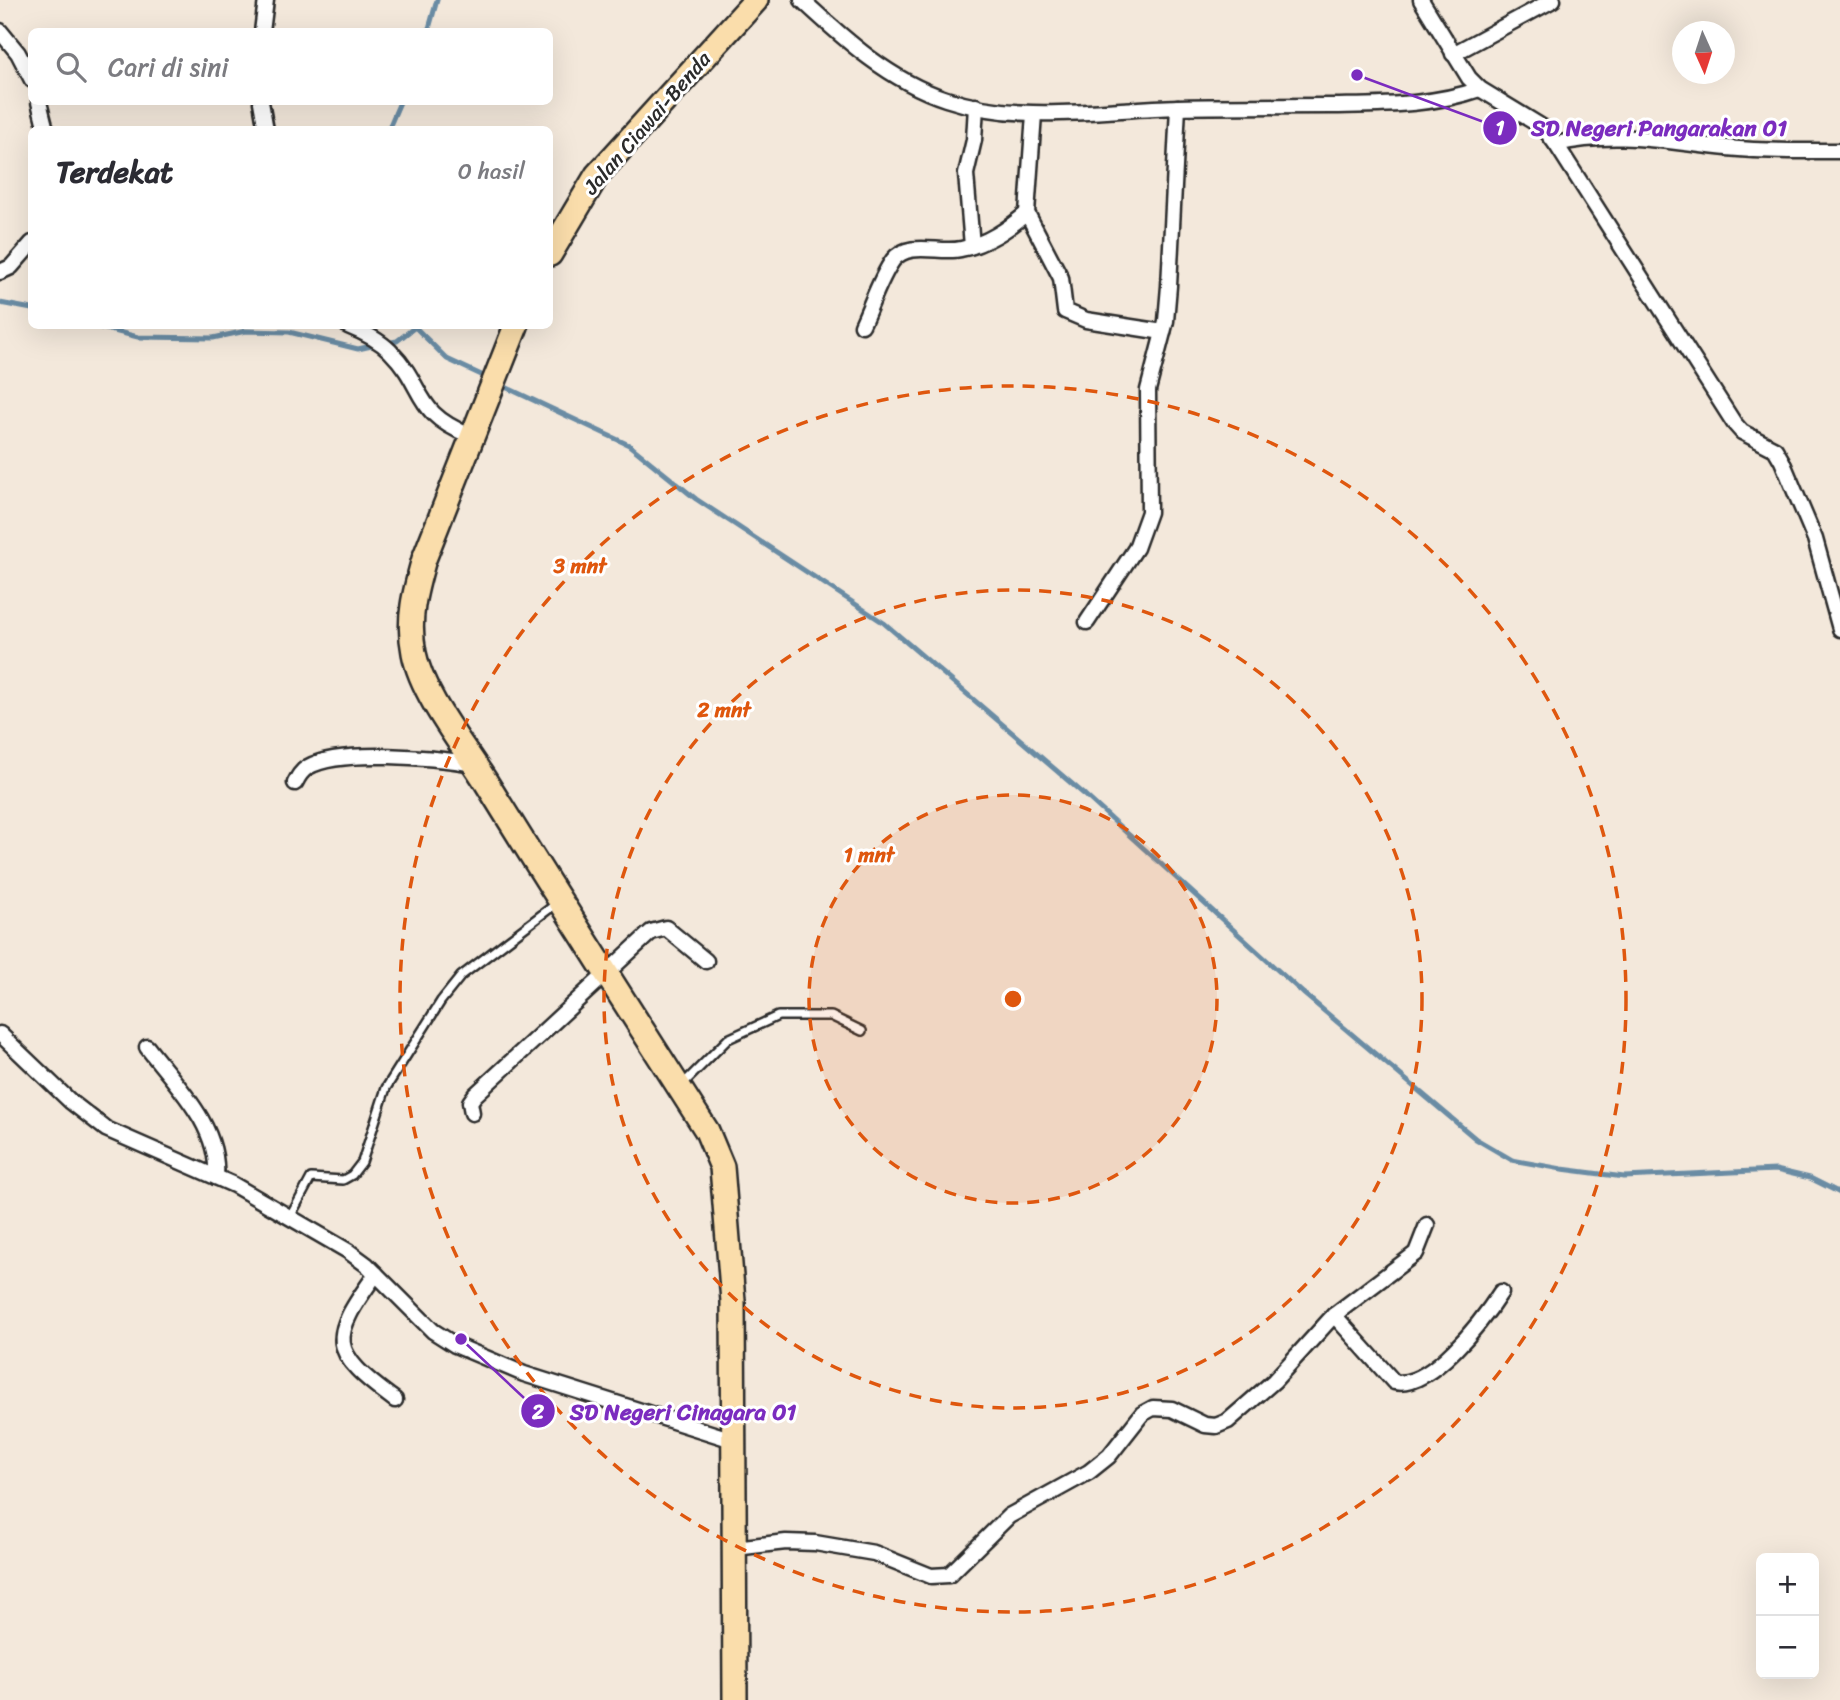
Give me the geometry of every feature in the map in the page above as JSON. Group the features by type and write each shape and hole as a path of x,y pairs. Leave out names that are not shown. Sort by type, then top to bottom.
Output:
{"highway":[{"name":"Jalan Ciawai-Benda","path":"553,249 597,175 756,0"},
{"path":"514,329 424,559 412,599 410,621 414,655 426,685 707,1131 722,1167 733,1301 736,1441 735,1700"}],"street":[{"path":"262,28 266,0"},
{"path":"802,0 842,37 900,78 946,99 1034,114 1178,107 1410,104 1453,98 1480,89"},
{"path":"1421,0 1453,54 1480,89 1544,128 1734,423 1742,432 1775,449 1815,539 1840,629"},
{"path":"1453,54 1553,0"},
{"path":"0,31 28,73"},
{"path":"40,105 45,126"},
{"path":"262,105 265,126"},
{"path":"972,246 966,174 974,140 976,106"},
{"path":"1087,622 1123,571 1147,521 1152,496 1148,390 1163,332 1169,286 1178,107"},
{"path":"1034,114 1027,213 1061,278 1068,314 1163,332"},
{"path":"1556,144 1591,135 1729,148 1840,151"},
{"path":"862,325 894,260 903,252 917,249 960,250 1005,231 1027,213"},
{"path":"0,272 11,267 28,248"},
{"path":"362,329 391,352 433,416 447,426 473,431"},
{"path":"295,783 302,771 309,766 357,758 413,757 475,764"},
{"path":"472,1113 470,1102 475,1095 651,932 661,928 673,932 706,961"},
{"path":"0,1034 70,1101 106,1129 216,1177 348,1251 376,1274 433,1331 479,1357 736,1441"},
{"path":"147,1046 201,1118 214,1146 216,1177"},
{"path":"735,1548 786,1542 815,1543 874,1553 931,1576 949,1575 1009,1516 1089,1472 1109,1456 1142,1414 1153,1408 1172,1409 1205,1425 1216,1426 1228,1421 1273,1381 1334,1315 1416,1253 1427,1225"},
{"path":"376,1274 346,1317 340,1337 341,1350 371,1383 395,1400"},
{"path":"1334,1315 1394,1382 1405,1385 1415,1381 1464,1341 1501,1292"}],"lane":[{"path":"290,1217 311,1178 343,1180 352,1175 362,1162 386,1087 425,1024 461,976 560,901"},
{"path":"679,1087 727,1039 778,1016 831,1016 862,1031"}],"waterway":[{"path":"429,28 437,0"},
{"path":"390,126 399,105"},
{"path":"0,303 28,308"},
{"path":"106,329 138,337 213,338 246,331 289,332 358,349 376,345"},
{"path":"386,343 397,341 412,329"},
{"path":"417,329 447,359 490,379"},
{"path":"499,384 629,445 696,499 884,623 1085,795 1303,993 1476,1139 1512,1160 1562,1169 1624,1177 1776,1170 1810,1178 1840,1193"}],"place":[{"name":"SD Negeri Pangarakan 01","path":"1357,75"},
{"name":"SD Negeri Cinagara 01","path":"461,1339"}]}
